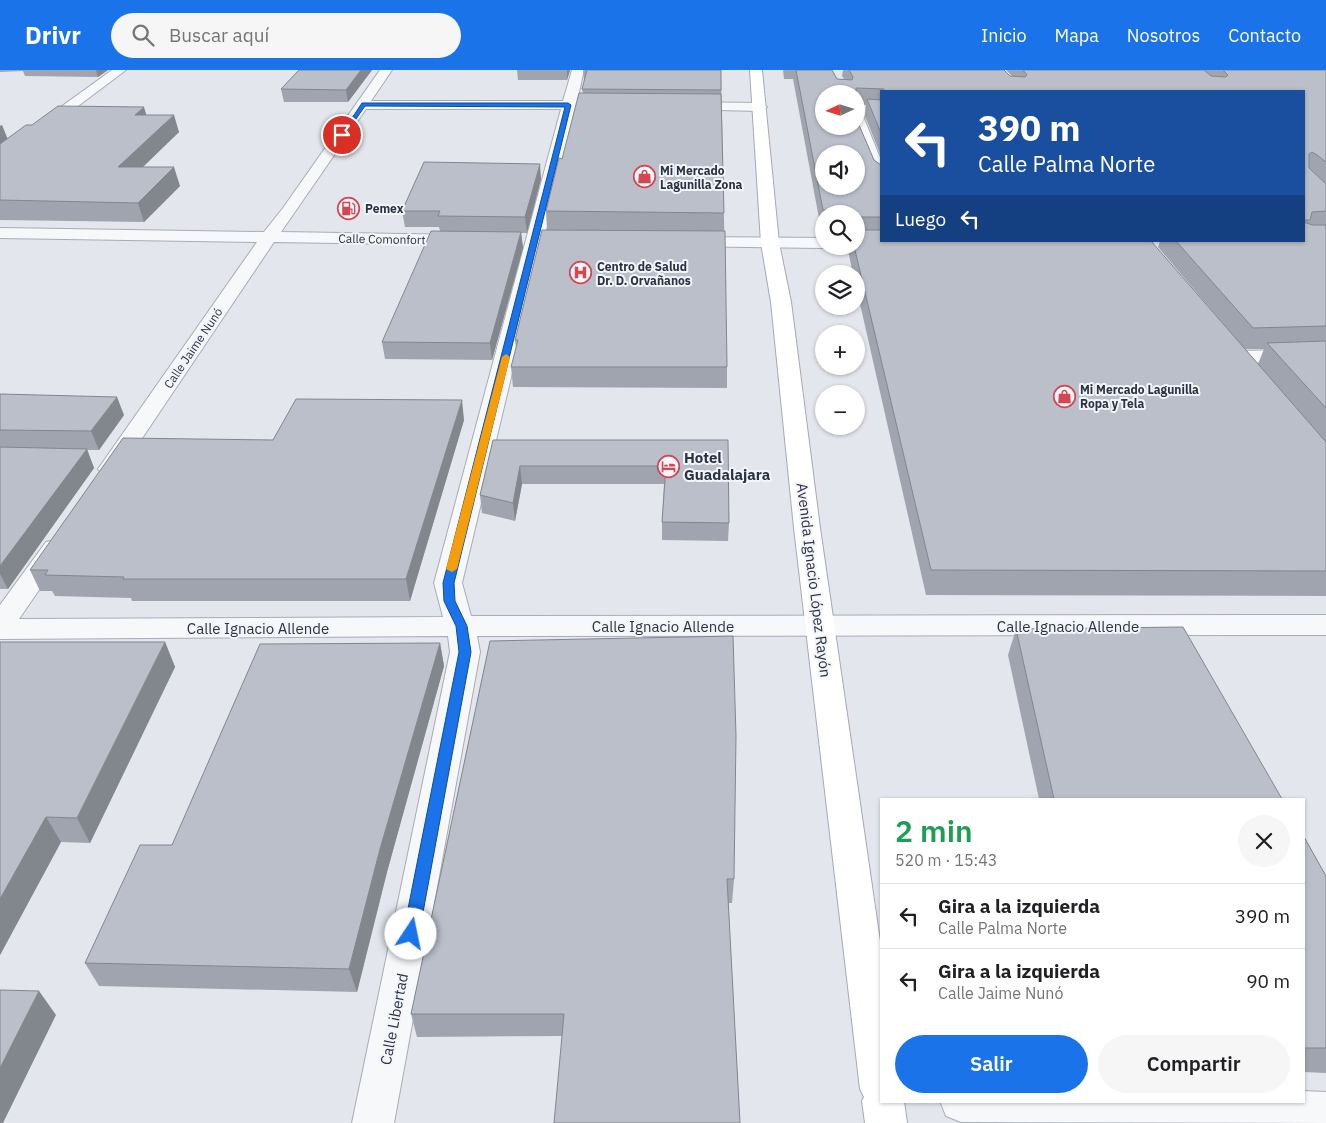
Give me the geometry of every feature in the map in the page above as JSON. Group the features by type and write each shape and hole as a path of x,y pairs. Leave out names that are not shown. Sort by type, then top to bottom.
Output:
{"main road":[{"name":"Avenida Ignacio López Rayón","path":"756,70 770,242 781,302 820,626 880,1081"},
{"path":"883,1103 886,1123"}],"street":[{"path":"0,158 120,70"},
{"name":"Calle Jaime Nunó","path":"100,482 106,458 289,211 364,105 386,70"},
{"name":"Calle Libertad","path":"373,1123 465,652 462,626 450,601 448,583 578,70"},
{"path":"364,105 598,105"},
{"path":"666,106 760,107"},
{"path":"865,130 880,175"},
{"name":"Calle Comonfort","path":"0,233 478,240"},
{"path":"674,242 815,243"},
{"path":"1258,379 1234,350 1326,355"},
{"path":"0,625 67,530"},
{"name":"Calle Ignacio Allende","path":"0,630 462,626 1326,625"},
{"path":"1182,626 1196,652"},
{"path":"1022,1103 1326,1113"}],"building":[{"path":"299,70 361,70 346,90 281,89"},
{"path":"587,70 721,70 721,90 582,89"},
{"path":"796,70 832,70 837,79 852,80 853,77 849,70 1004,70 1010,76 1025,77 1027,75 1023,70 1204,70 1211,76 1226,77 1228,75 1223,70 1326,70 1326,162 1312,152 1309,154 1309,168 1326,184 1326,211 1312,212 1310,220 1305,220 1305,90 884,90 865,88 865,85 815,85 815,135 863,135 874,160 880,164 880,217 865,217 865,205 822,205 820,195 865,195 865,145 815,145 815,169"},
{"path":"579,93 721,94 724,213 546,211 559,158 562,159"},
{"path":"867,99 880,100 880,131"},
{"path":"58,106 144,107 135,115 174,115 118,167 174,167 138,203 0,200 0,144 26,125 32,125"},
{"path":"424,162 540,164 525,217 438,216 440,211 402,211"},
{"path":"1305,222 1312,225 1326,225 1326,326 1253,328 1177,242 1305,242"},
{"path":"542,230 725,231 727,367 511,367 518,340 515,340"},
{"name":"Mi Mercado Lagunilla Ropa y Tela","path":"865,230 880,230 880,242 1152,242 1326,442 1326,571 931,570 865,292 865,265 859,265 856,255 865,255"},
{"path":"431,231 521,232 490,343 382,342"},
{"path":"1326,341 1326,408 1267,343"},
{"path":"0,394 117,397 91,431 0,430"},
{"path":"296,399 462,400 406,579 123,579 124,577 45,575 48,570 30,570 123,438 273,440"},
{"path":"493,440 728,440 729,523 662,522 666,466 520,466 513,503 480,495"},
{"path":"0,447 87,449 0,566"},
{"path":"1183,627 1281,798 1054,798 1016,629"},
{"path":"733,636 736,736 734,879 727,879 740,1123 554,1123 564,1014 411,1014 490,641"},
{"path":"0,642 165,642 77,818 46,817 0,899"},
{"path":"440,643 380,849 349,969 85,963 140,845 172,845 260,644"},
{"path":"1305,839 1326,876 1326,1048 1305,1048"},
{"path":"0,990 39,991 0,1068"}],"slow traffic":[{"path":"452,569 506,357"}],"place":[{"name":"Mi Mercado Lagunilla Zona","path":"644,177"},
{"name":"Pemex","path":"349,208"},
{"name":"Centro de Salud Dr. D. Orvañanos","path":"581,273"},
{"name":"Mi Mercado Lagunilla Ropa y Tela","path":"1064,396"},
{"name":"Hotel Guadalajara","path":"668,466"}],"route":[{"path":"342,135 364,105 568,105 531,260 448,583 450,601 462,626 465,652 411,934"}]}
